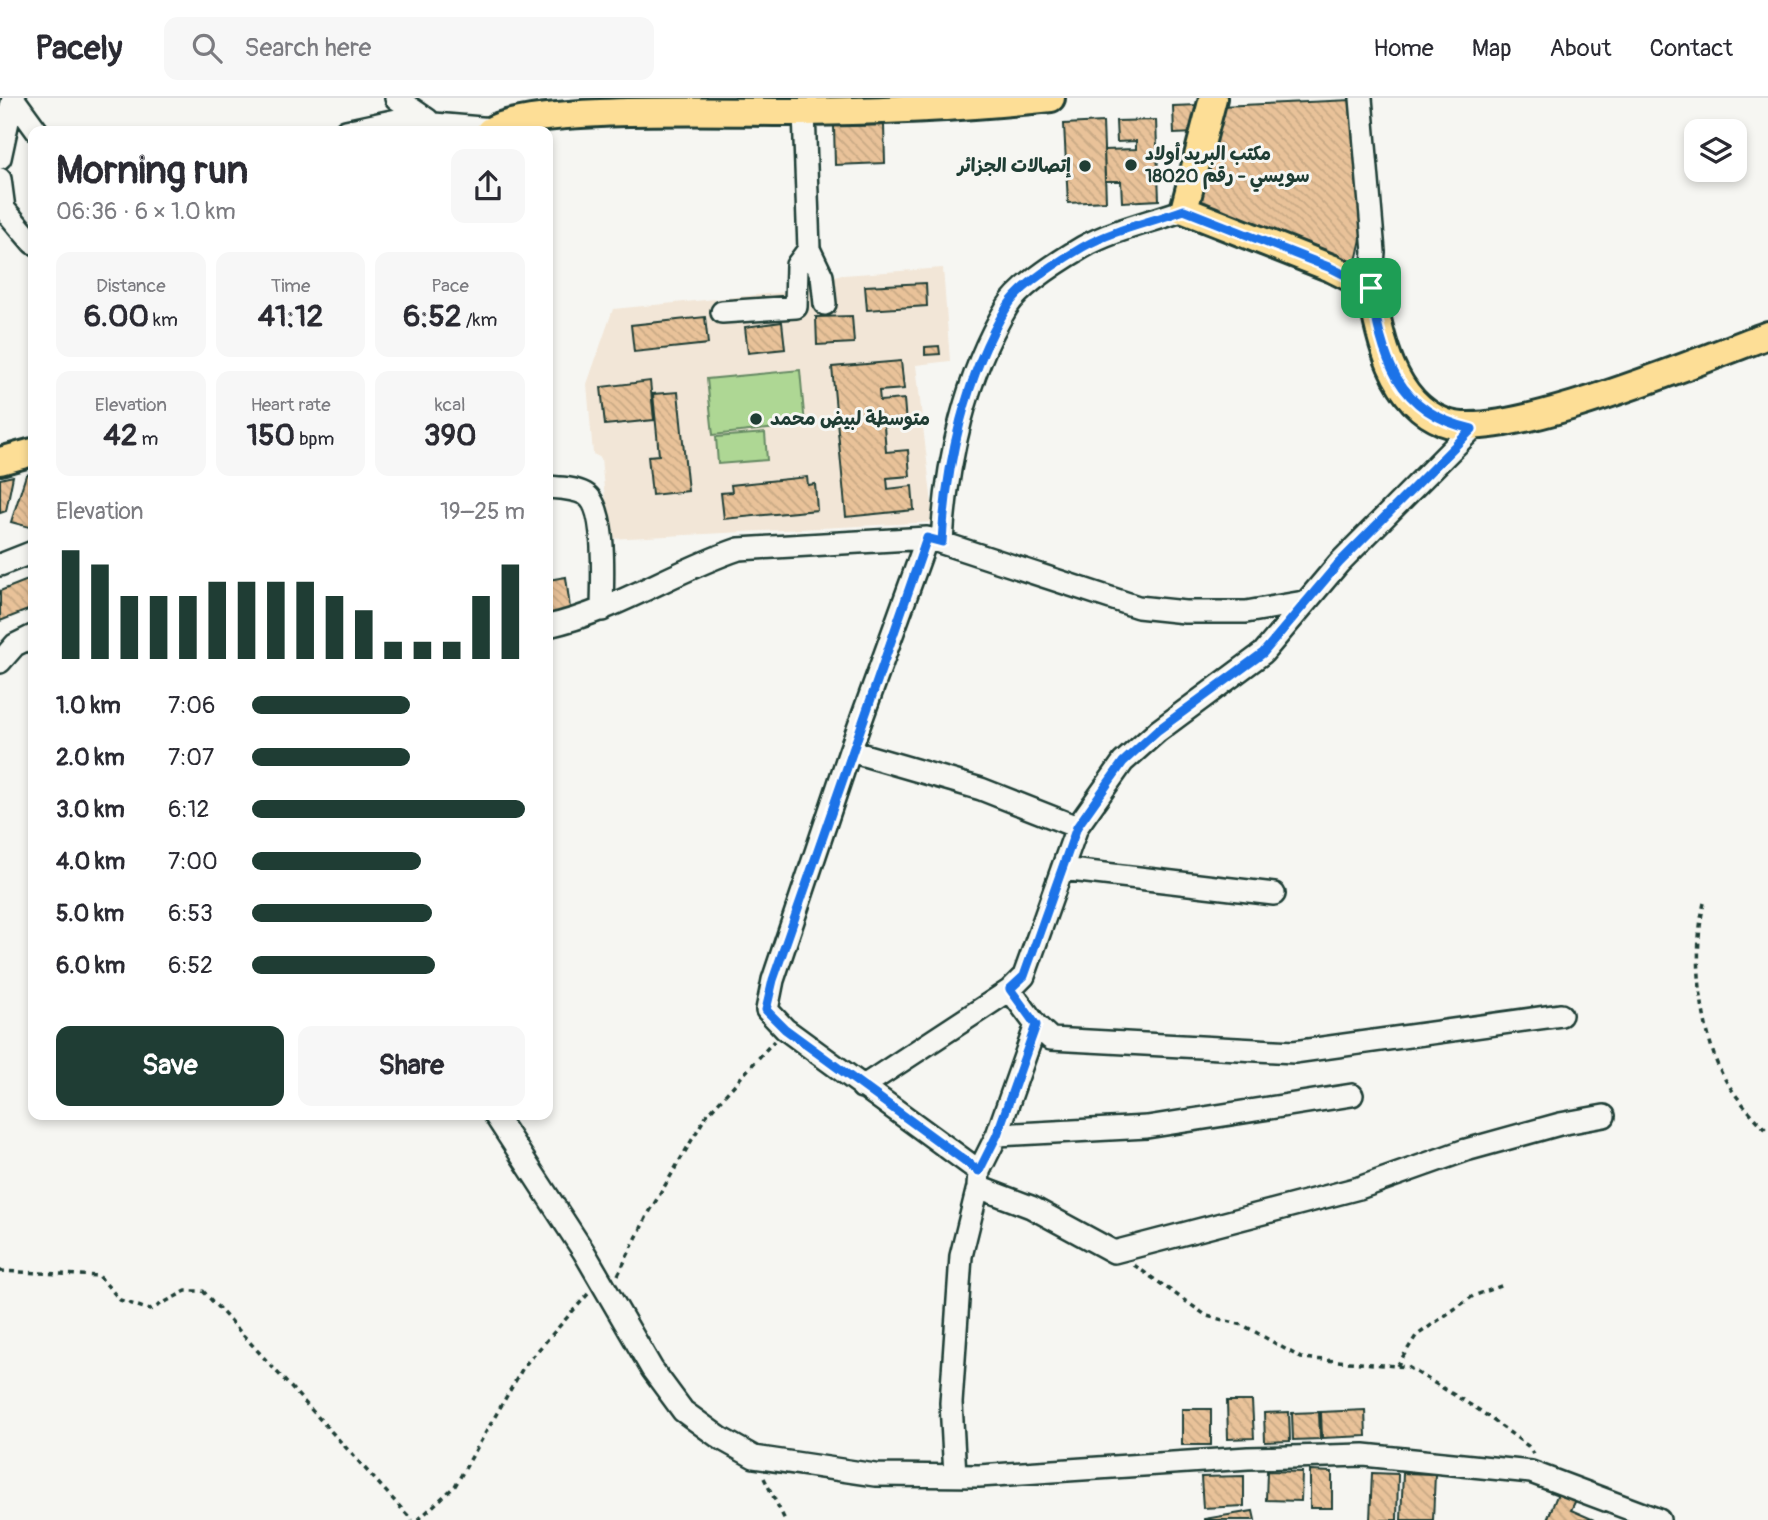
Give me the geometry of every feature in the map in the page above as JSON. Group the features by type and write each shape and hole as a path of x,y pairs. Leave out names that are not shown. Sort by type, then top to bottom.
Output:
{"main road":[{"path":"1213,98 1184,210 1331,268 1371,288 1379,334 1397,378 1415,402 1443,422 1472,429 1587,402 1768,335"},
{"path":"504,126 529,118 653,105 804,112 1037,99"},
{"path":"0,461 28,453"}],"street":[{"path":"13,98 33,126"},
{"path":"0,158 13,98"},
{"path":"396,98 431,123"},
{"path":"1361,98 1374,252 1371,288"},
{"path":"804,112 809,249 822,276 825,304"},
{"path":"399,126 431,123 457,126"},
{"path":"0,178 4,209 28,237"},
{"path":"1184,210 1085,246 1044,273 1008,304 982,361 960,426 934,540 850,751 773,980 766,1010 785,1029 862,1087 883,1099 978,1179 1114,1252 1359,1188 1466,1150 1560,1124 1604,1116"},
{"path":"722,312 796,307 797,265 809,249"},
{"path":"862,1087 1010,989 1024,976 1077,827 1123,762 1158,730 1263,653 1304,602 1380,520 1472,429"},
{"path":"553,488 588,495 596,507 601,532 602,610"},
{"path":"553,625 602,610 713,558 739,550 934,540 1138,607 1185,612 1246,612 1304,602"},
{"path":"0,565 28,554"},
{"path":"0,662 15,645 28,638"},
{"path":"850,751 981,789 1077,827"},
{"path":"1062,869 1274,894"},
{"path":"1010,989 1036,1025 1051,1039 1294,1052 1561,1015"},
{"path":"955,1475 951,1403 961,1255 978,1179 997,1135 1036,1025"},
{"path":"997,1135 1147,1126 1352,1095"},
{"path":"498,1120 536,1174 652,1369 683,1411 720,1438 754,1457 875,1475 955,1475 1248,1458 1364,1455 1531,1472 1659,1520"}],"path":[{"path":"1704,903 1698,931 1704,1013 1716,1060 1746,1109 1768,1132"},
{"path":"418,1520 456,1486 524,1366 605,1286 706,1116 785,1029"},
{"path":"1114,1252 1207,1316 1243,1325 1301,1358 1408,1367 1479,1410 1528,1446 1546,1478"},
{"path":"0,1270 99,1276 120,1300 150,1310 186,1291 203,1291 412,1520"},
{"path":"1397,1366 1416,1336 1473,1296 1504,1285"},
{"path":"754,1457 785,1520"}],"shaded area":[{"name":"متوسطة لبيض محمد","path":"943,268 950,361 916,365 934,522 609,539 601,458 593,454 587,384 613,309 787,292 786,279"}],"green space":[{"path":"800,370 805,425 713,435 707,379"},
{"path":"765,433 767,460 718,464 716,437"}],"building":[{"path":"1352,100 1363,230 1355,266 1196,202 1221,106"},
{"path":"1199,105 1195,133 1174,134 1173,106"},
{"name":"مكتب البريد أولاد سويسي - رقم 18020","path":"1156,120 1159,200 1122,202 1121,181 1105,181 1104,150 1136,149 1136,141 1117,142 1116,121"},
{"name":"إتصالات الجزائر","path":"1103,122 1106,201 1068,203 1064,124"},
{"path":"884,125 885,163 835,165 834,126"},
{"path":"926,283 927,306 867,310 865,286"},
{"path":"852,316 854,343 817,345 816,317"},
{"path":"705,317 708,344 634,352 631,325"},
{"path":"782,322 785,349 748,353 745,327"},
{"path":"939,346 940,354 925,355 925,347"},
{"path":"901,361 904,389 879,391 880,401 904,399 906,424 884,426 886,452 908,450 910,476 887,478 888,489 912,486 914,510 846,517 832,367"},
{"path":"650,381 654,420 605,425 601,387"},
{"path":"678,392 688,491 652,495 648,456 659,455 653,394"},
{"path":"28,474 28,527 11,522"},
{"path":"13,476 6,511 0,513 0,479"},
{"path":"807,477 808,485 815,484 817,510 724,519 721,493 732,492 731,485"},
{"path":"566,577 571,616 553,620 553,579"},
{"path":"28,580 28,610 0,621 0,591"},
{"path":"1227,1401 1252,1401 1254,1438 1228,1439"},
{"path":"1182,1409 1211,1409 1211,1445 1182,1445"},
{"path":"1365,1410 1366,1436 1322,1438 1321,1412"},
{"path":"1289,1412 1290,1441 1265,1442 1264,1413"},
{"path":"1319,1412 1320,1439 1293,1440 1292,1413"},
{"path":"1267,1471 1302,1472 1301,1501 1266,1500"},
{"path":"1310,1471 1332,1472 1332,1508 1310,1508"},
{"path":"1372,1473 1398,1474 1397,1520 1370,1520"},
{"path":"1403,1473 1435,1474 1433,1520 1401,1520"},
{"path":"1244,1476 1244,1506 1203,1508 1201,1477"},
{"path":"1558,1493 1576,1500 1571,1510 1594,1520 1547,1520"},
{"path":"1253,1511 1255,1520 1204,1520 1204,1519"}],"place":[{"name":"مكتب البريد أولاد سويسي - رقم 18020","path":"1131,165"},
{"name":"إتصالات الجزائر","path":"1085,166"},
{"name":"متوسطة لبيض محمد","path":"756,419"}],"route":[{"path":"1184,210 1226,224 1331,268 1371,288 1379,334 1397,378 1415,402 1443,422 1472,429 1339,563 1263,653 1158,730 1123,762 1077,827 1024,976 1010,989 1036,1025 997,1135 979,1171 785,1029 766,1010 773,980 850,751 927,538 942,542 943,519 960,426 982,361 1008,304 1044,273 1085,246 1184,210"}]}
